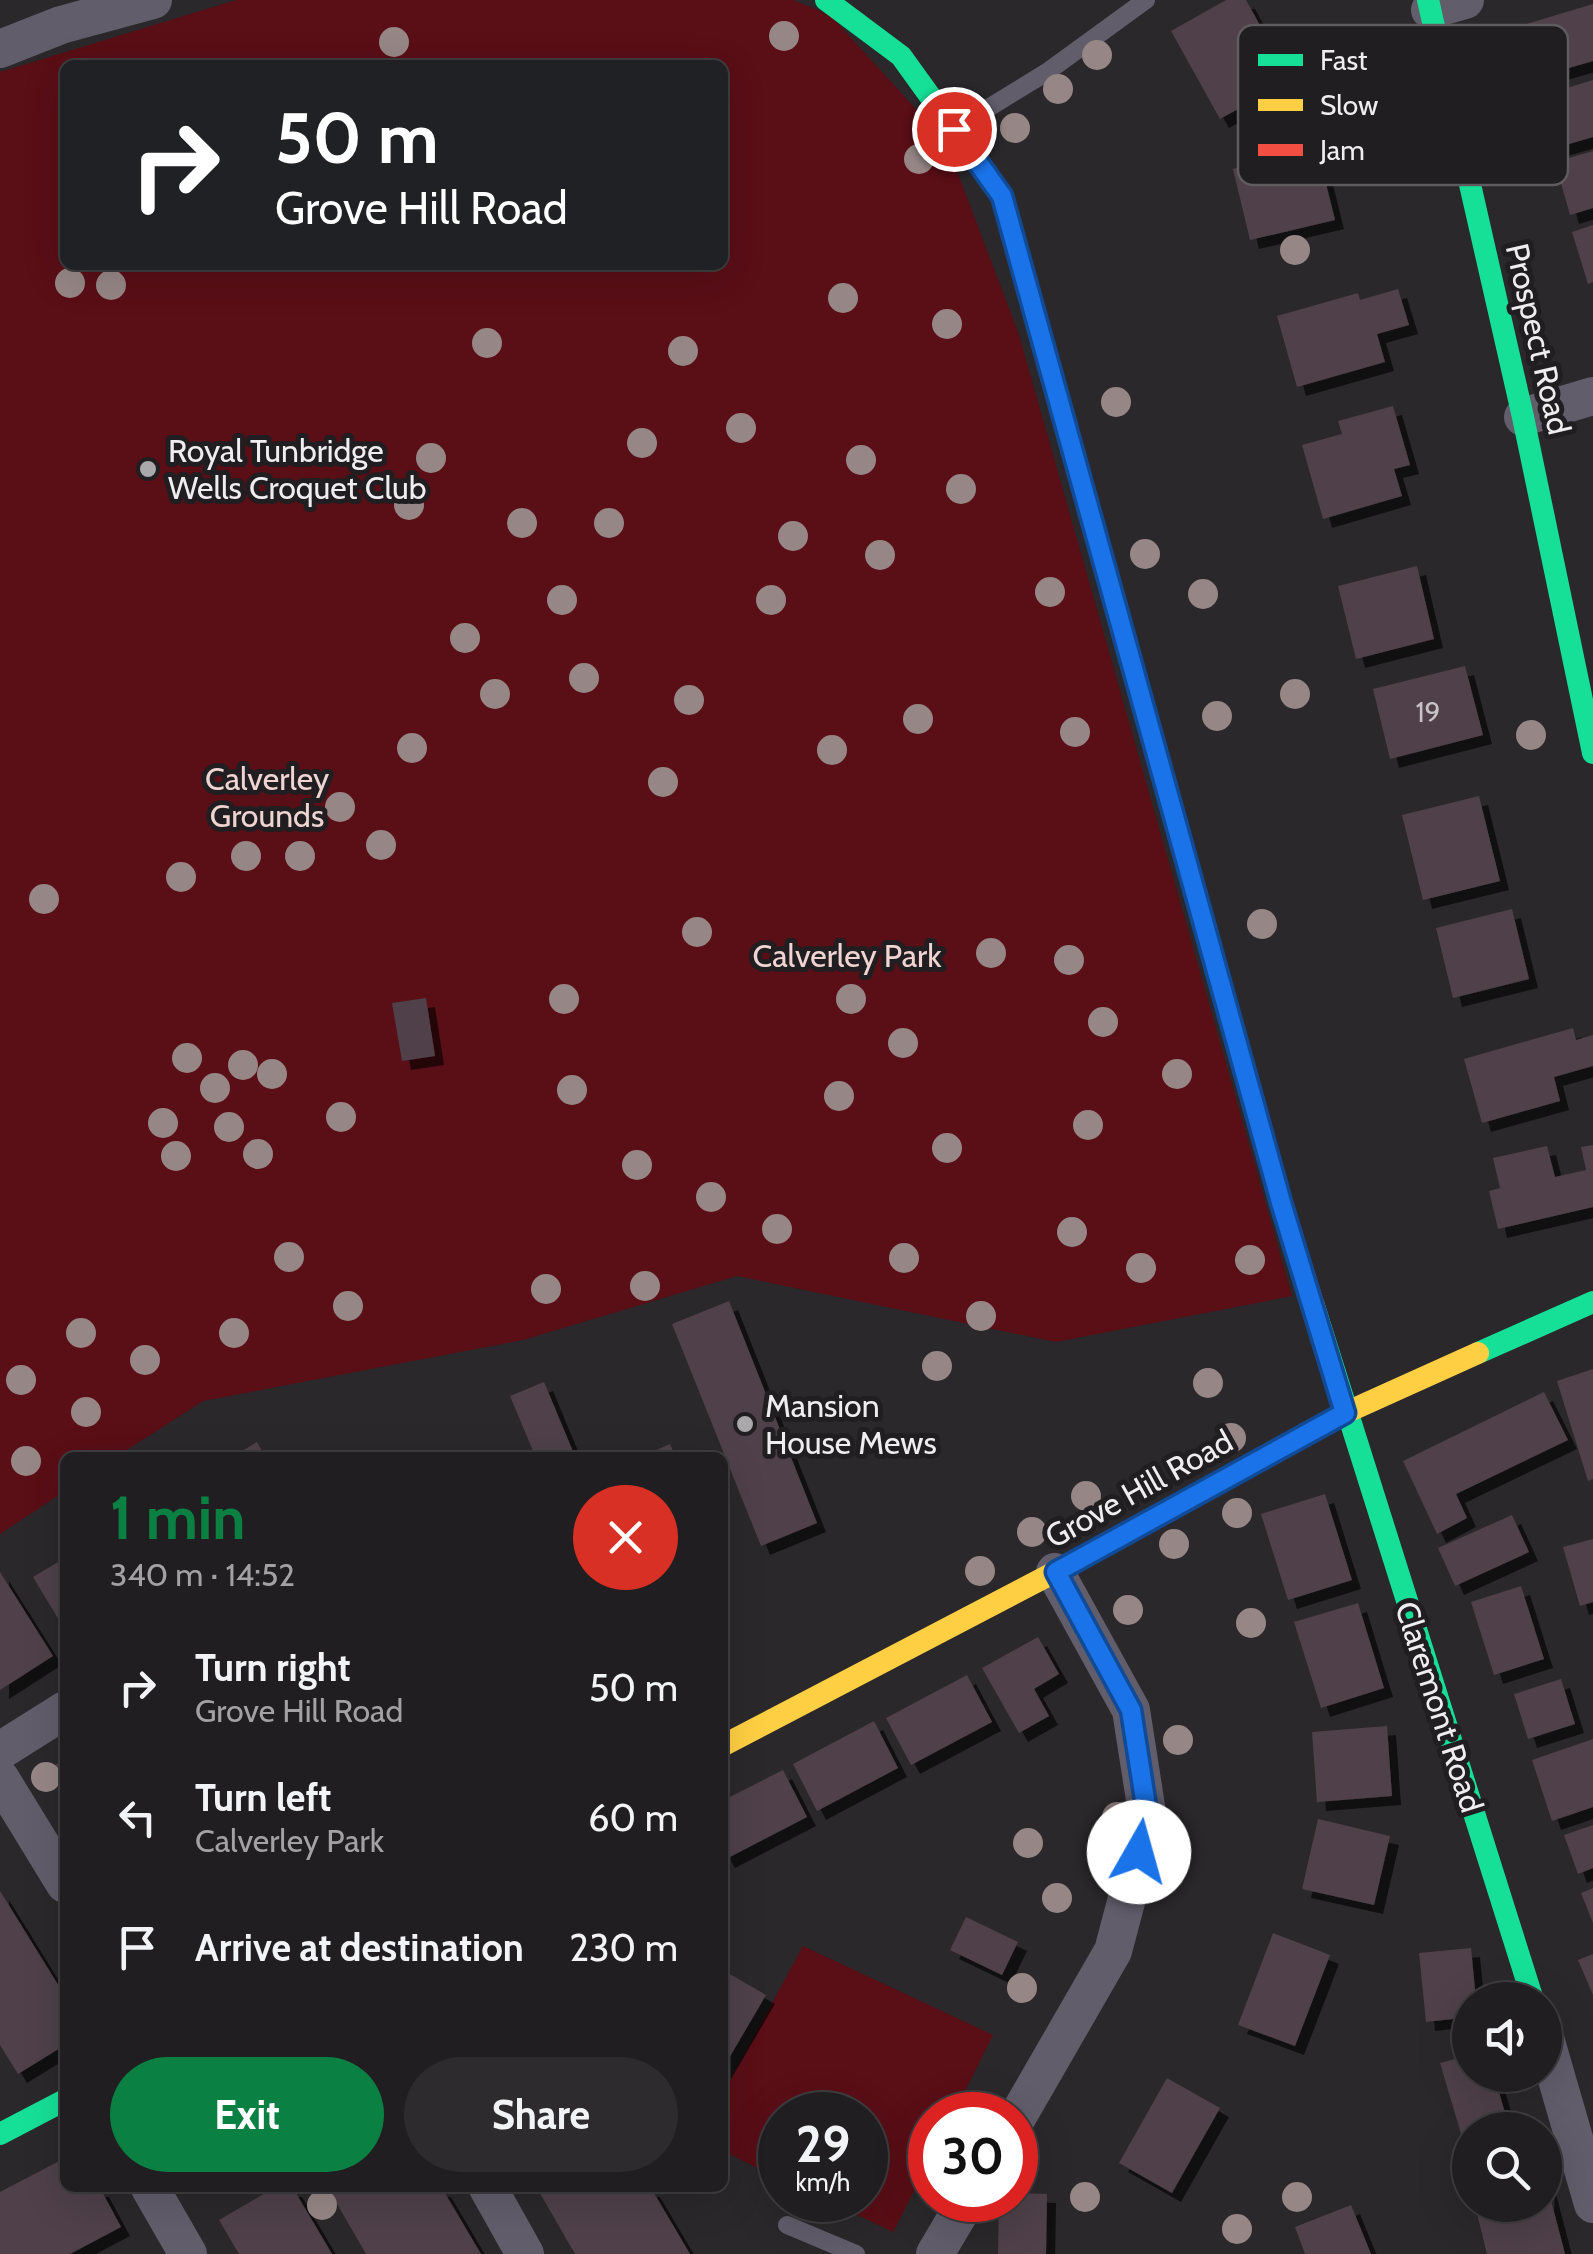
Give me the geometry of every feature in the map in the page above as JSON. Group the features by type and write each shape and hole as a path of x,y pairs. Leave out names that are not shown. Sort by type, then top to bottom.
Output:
{"street":[{"path":"0,49 61,24 154,0"},
{"path":"828,1 902,56 1002,196 1282,1206 1345,1413"},
{"name":"Prospect Road","path":"1477,185 1593,753"},
{"path":"1523,417 1593,396"},
{"name":"Grove Hill Road","path":"728,1743 1056,1572 1345,1413 1593,1302"},
{"name":"Claremont Road","path":"1345,1413 1527,1982"},
{"path":"1032,2092 1114,1952 1148,1819 1131,1710 1056,1572"},
{"path":"0,1750 60,1713"},
{"path":"0,1778 60,1876"},
{"path":"1562,2063 1578,2087 1593,2204"},
{"path":"0,2134 60,2103"},
{"path":"152,2192 188,2254"},
{"path":"490,2192 526,2254"},
{"path":"937,2253 955,2222"}],"lane":[{"path":"954,129 1047,72 1146,0"},
{"path":"787,2224 856,2254"}],"green space":[{"name":"Calverley Park","path":"236,0 793,0 830,15 946,142 1019,335 1292,1296 1056,1342 737,1276 523,1340 203,1401 124,1452 60,1452 60,1494 0,1534 0,72"},
{"path":"803,1946 993,2035 964,2092 908,2092 908,2203 893,2232 872,2222 888,2222 888,2092 758,2092 758,2168 728,2153 728,2085"}],"building":[{"path":"1226,0 1246,0 1260,25 1238,25 1238,109 1220,119 1171,31"},
{"path":"1593,4 1593,61 1568,68 1568,25 1523,25"},
{"path":"1593,80 1593,137 1568,144 1568,88"},
{"path":"1593,151 1593,208 1570,215 1562,185 1568,185 1568,158"},
{"path":"1238,168 1238,185 1326,185 1335,220 1250,240 1233,169"},
{"path":"1593,225 1593,282 1588,284 1572,232"},
{"path":"1398,289 1409,325 1377,334 1385,362 1297,387 1277,316 1358,293 1360,300"},
{"path":"1393,406 1410,465 1394,469 1402,496 1323,519 1302,445 1342,434 1338,421"},
{"path":"1417,566 1434,639 1356,659 1338,586"},
{"path":"1465,666 1483,735 1390,759 1373,689"},
{"path":"1479,796 1500,881 1423,900 1402,815"},
{"path":"1512,909 1529,979 1453,998 1436,928"},
{"path":"426,998 435,1056 402,1061 392,1003"},
{"path":"1573,1028 1576,1040 1593,1035 1593,1066 1554,1077 1560,1101 1482,1123 1464,1059"},
{"path":"1593,1145 1593,1207 1498,1229 1489,1191 1500,1188 1493,1158 1547,1146 1555,1177 1586,1170 1581,1147"},
{"name":"Mansion House Mews","path":"729,1301 817,1523 761,1546 728,1464 728,1452 723,1452 672,1324"},
{"path":"1593,1369 1593,1479 1588,1481 1557,1381"},
{"path":"544,1382 573,1452 533,1452 510,1396"},
{"path":"1544,1392 1568,1440 1456,1494 1467,1518 1437,1534 1403,1461"},
{"path":"257,1442 263,1452 241,1452"},
{"path":"670,1444 673,1452 652,1452"},
{"path":"1325,1494 1352,1580 1288,1600 1261,1514"},
{"path":"1512,1515 1529,1552 1455,1586 1438,1548"},
{"path":"1593,1539 1593,1602 1580,1606 1563,1547"},
{"path":"60,1561 60,1622 33,1577"},
{"path":"0,1572 53,1656 0,1690"},
{"path":"1521,1586 1544,1659 1494,1675 1471,1602"},
{"path":"1358,1603 1384,1688 1321,1708 1294,1622"},
{"path":"1038,1637 1059,1674 1034,1689 1049,1716 1019,1733 982,1668"},
{"path":"967,1675 992,1722 911,1765 886,1718"},
{"path":"1561,1679 1575,1724 1528,1739 1514,1694"},
{"path":"874,1721 898,1768 817,1811 793,1764"},
{"path":"1387,1726 1392,1796 1317,1802 1312,1732"},
{"path":"1593,1739 1593,1807 1552,1821 1532,1760"},
{"path":"60,1761 60,1781 52,1767"},
{"path":"783,1770 807,1817 728,1858 728,1798"},
{"path":"1318,1819 1390,1836 1374,1905 1302,1889"},
{"path":"1593,1825 1593,1868 1578,1874 1564,1835"},
{"path":"1593,1888 1593,1923 1581,1893"},
{"path":"0,1891 60,1988 60,2048 18,2074 0,2045"},
{"path":"966,1917 1018,1942 1002,1975 950,1950"},
{"path":"1273,1933 1330,1955 1295,2046 1238,2025"},
{"path":"1471,1948 1474,1982 1452,1982 1452,2019 1426,2022 1419,1953"},
{"path":"1593,1954 1593,1995 1578,1960"},
{"path":"728,1973 766,1995 728,2060"},
{"path":"1452,2060 1452,2092 1499,2092 1505,2112 1455,2112 1440,2063"},
{"path":"1167,2078 1220,2108 1172,2193 1119,2163"},
{"path":"60,2161 60,2192 102,2192 121,2227 70,2254 0,2254 0,2192"},
{"path":"267,2192 295,2192 332,2254 239,2254 219,2220"},
{"path":"330,2192 444,2192 481,2254 366,2254"},
{"path":"539,2192 653,2192 690,2254 575,2254"},
{"path":"1038,2194 1047,2194 1046,2254 998,2254 999,2222 1038,2222"},
{"path":"1351,2205 1371,2254 1305,2254 1295,2227"},
{"path":"1479,2222 1557,2222 1565,2254 1487,2254"}],"traffic: fast":[{"path":"826,0 901,56 1002,196 1136,680"},
{"path":"1428,0 1434,25"},
{"path":"1470,185 1593,753"},
{"path":"1478,1353 1593,1302"},
{"path":"1314,1306 1527,1982"},
{"path":"0,2134 60,2103"}],"traffic: slow":[{"path":"728,1743 1055,1572 1345,1413 1478,1353"}],"traffic: jam":[{"path":"1136,680 1282,1206 1314,1306"}],"place":[{"name":"Royal Tunbridge Wells Croquet Club","path":"148,469"},
{"name":"Mansion House Mews","path":"745,1424"}],"route":[{"path":"954,129 1002,196 1282,1206 1345,1413 1056,1572 1131,1710 1148,1819 1139,1852"}],"park label":[{"name":"Calverley Grounds","path":"267,798"}]}
